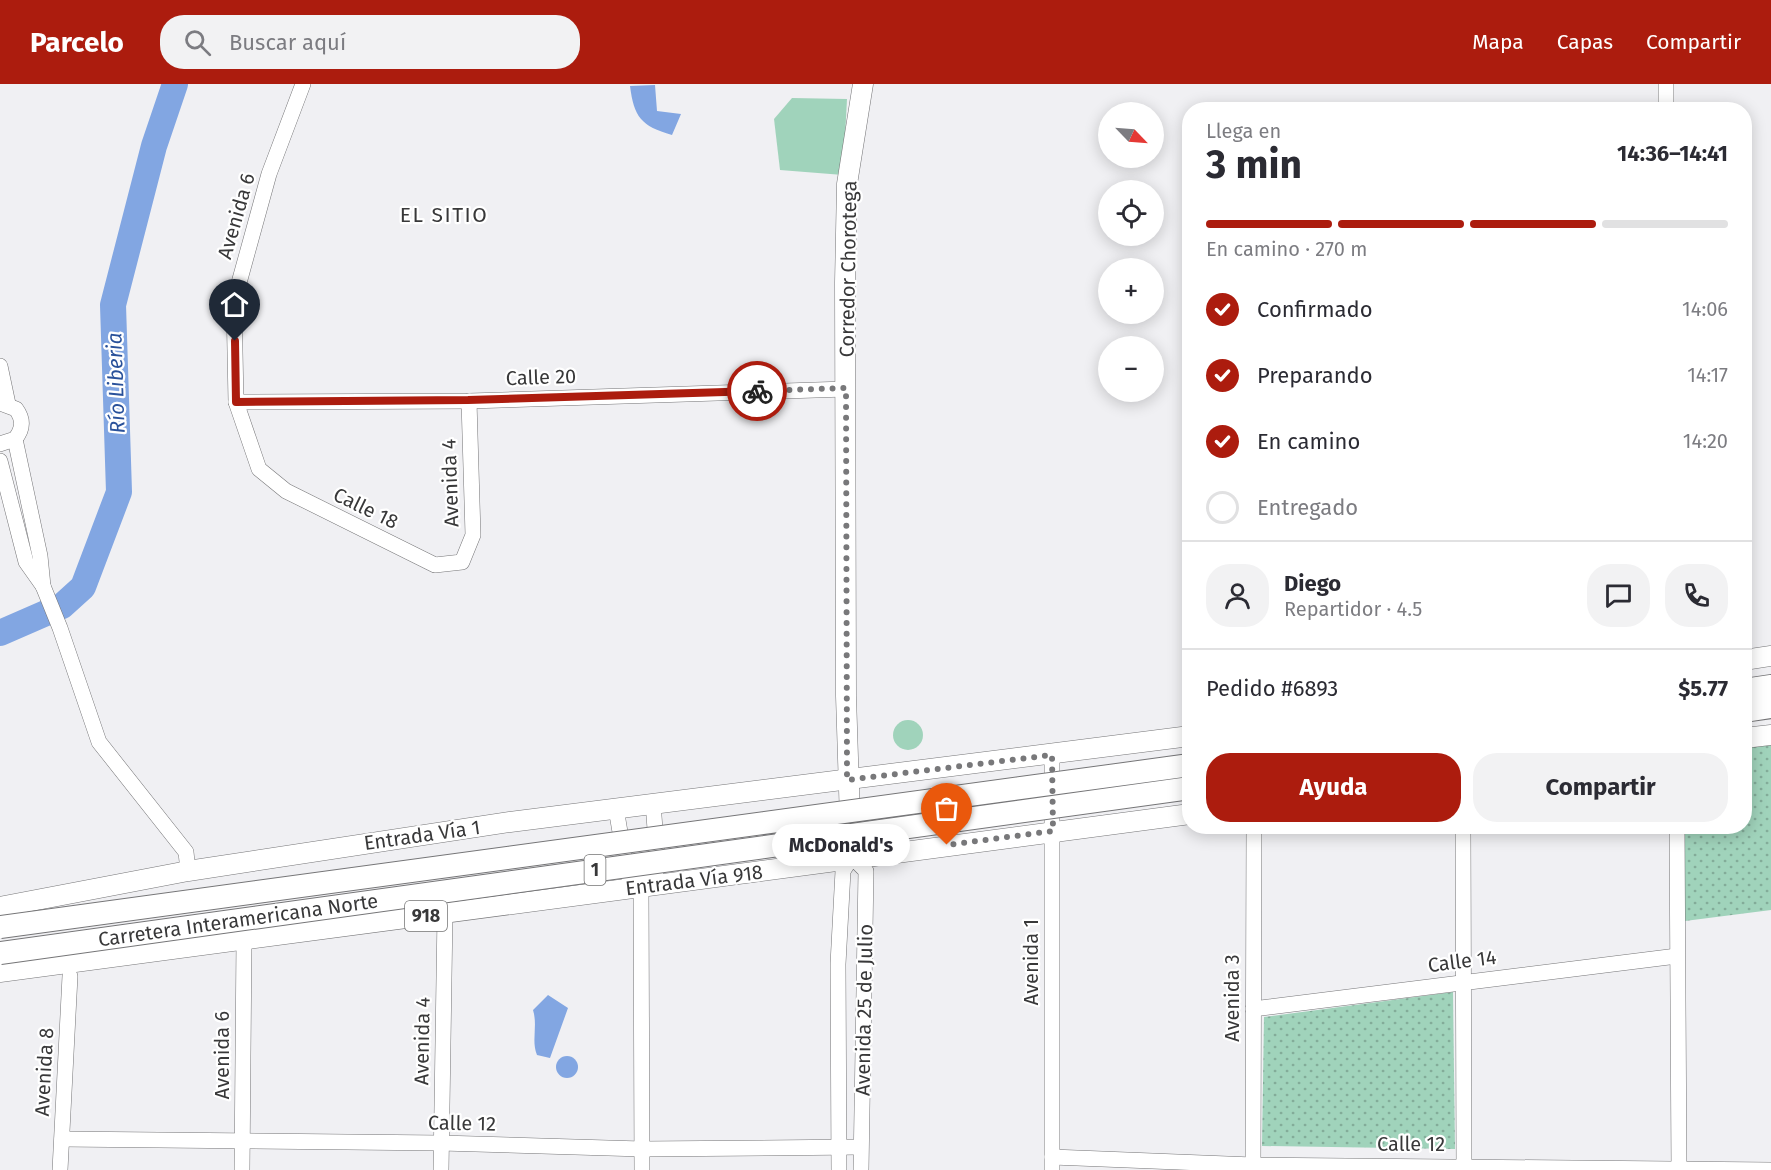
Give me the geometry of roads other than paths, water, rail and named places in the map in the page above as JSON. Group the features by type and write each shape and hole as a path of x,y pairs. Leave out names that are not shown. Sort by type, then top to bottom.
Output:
{"highway":[{"path":"1752,689 1771,686"},
{"path":"1752,710 1771,707"},
{"name":"Carretera Interamericana Norte","path":"0,927 1182,766"},
{"name":"Carretera Interamericana Norte","path":"0,953 1182,789"}],"main road":[{"name":"Corredor Chorotega","path":"847,780 847,184 863,84"},
{"path":"1752,659 1771,656"},
{"path":"1752,737 1771,735"},
{"name":"Entrada Vía 1","path":"0,907 302,852 653,803 1182,737"},
{"name":"Avenida 25 de Julio","path":"847,780 852,857"},
{"path":"852,857 1182,815"},
{"name":"Entrada Vía 918","path":"0,972 771,870 852,857"}],"street":[{"name":"Avenida 6","path":"259,469 236,402 234,301 269,174 303,84"},
{"path":"1666,84 1666,102"},
{"path":"0,366 4,403 16,409 22,421 7,441 40,556 45,591"},
{"name":"Calle 20","path":"236,402 468,400 846,388"},
{"name":"Avenida 4","path":"462,562 473,535 468,400"},
{"path":"0,461 26,562 45,591 99,742 186,852 188,871"},
{"name":"Calle 18","path":"259,469 286,491 435,565 462,562"},
{"name":"Avenida 1","path":"1052,755 1052,1164"},
{"path":"642,1170 641,886 658,868 653,803"},
{"path":"616,808 627,874 641,886"},
{"name":"Avenida 3","path":"1253,1168 1254,834"},
{"path":"1463,834 1464,1168"},
{"path":"1677,834 1679,1169"},
{"name":"Avenida 25 de Julio","path":"839,1170 838,964 843,871 852,857 866,871 861,1170"},
{"name":"Avenida 4","path":"441,1170 445,914"},
{"name":"Avenida 6","path":"242,1170 244,941"},
{"name":"Calle 14","path":"1253,1009 1677,956"},
{"name":"Avenida 8","path":"60,1170 70,976"},
{"name":"Calle 12","path":"62,1138 441,1143 642,1149 860,1147"},
{"name":"Calle 12","path":"1052,1164 1253,1168 1771,1170"}],"water":[{"path":"655,85 657,111 681,114 672,135 646,124 634,105 630,86"},
{"path":"548,995 568,1008 550,1058 537,1055 535,1050 533,1010"},
{"path":"567,1056 577,1063 578,1067 571,1077 567,1078 557,1071 556,1067 563,1057"}],"waterway":[{"name":"Río Liberia","path":"0,633 62,606 83,587 119,492 113,305 154,146 175,84"}],"place":[{"name":"McDonald's","path":"947,845"}],"district":[{"name":"EL SITIO","path":"444,215"}]}
